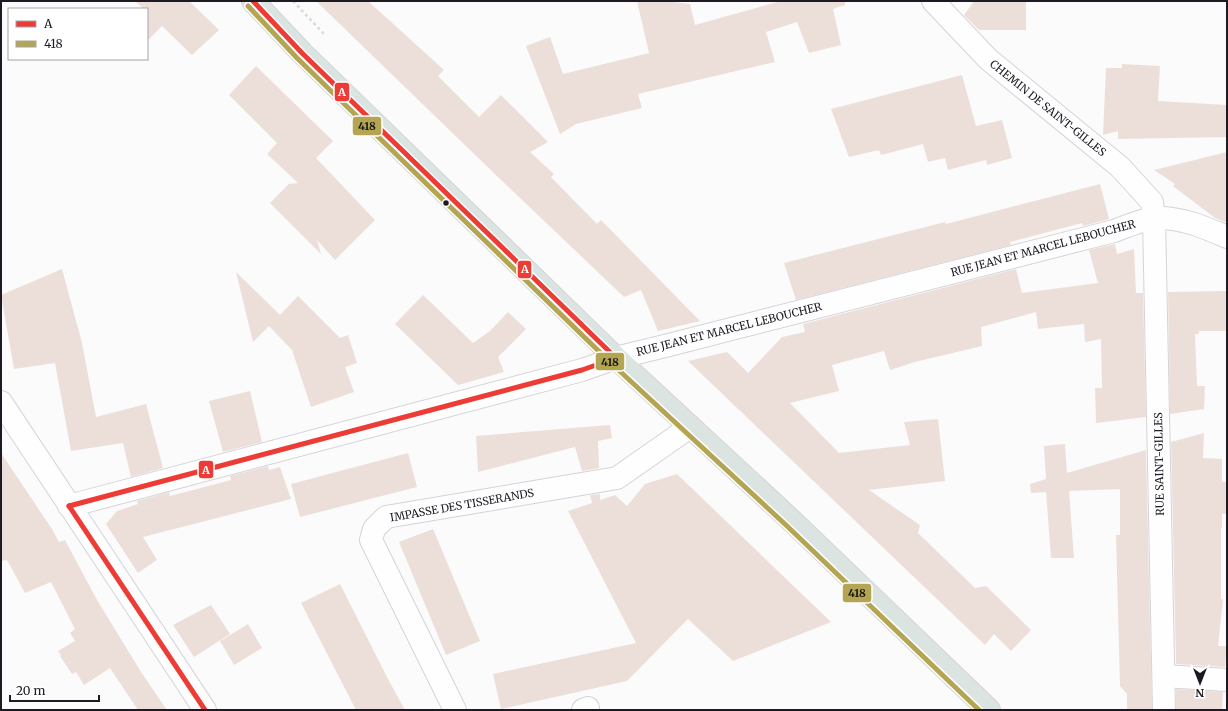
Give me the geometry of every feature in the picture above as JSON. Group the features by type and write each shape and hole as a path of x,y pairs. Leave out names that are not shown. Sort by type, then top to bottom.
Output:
{"main road":[{"path":"252,1 302,53 616,358 792,520 989,710"}],"street":[{"name":"CHEMIN DE SAINT-GILLES","path":"933,1 988,59 1120,167 1152,202 1154,218"},
{"name":"RUE JEAN ET MARCEL LEBOUCHER","path":"69,506 575,372 616,358 1114,231 1154,218 1182,220 1207,228 1227,237"},
{"name":"RUE SAINT-GILLES","path":"1154,218 1164,710"},
{"path":"1,402 205,710"},
{"name":"IMPASSE DES TISSERANDS","path":"455,710 371,540 374,529 386,517 617,478 690,427"},
{"path":"1164,676 1227,680"}],"building":[{"path":"135,1 189,1 219,30 192,55 162,26 148,40 148,8 143,8"},
{"path":"316,1 368,1 444,70 438,76 479,117 501,95 548,142 530,152 554,174 551,177 597,224 601,220 700,321 658,331 641,290 624,297"},
{"path":"637,1 665,1 690,4 695,25 781,1 845,1 845,5 833,9 841,45 809,53 797,22 766,32 775,62 638,94 642,108 576,124 560,134 526,46 550,37 563,74 649,53"},
{"path":"974,1 1026,1 1026,30 979,30 964,15"},
{"path":"1122,64 1160,66 1158,101 1227,105 1227,137 1118,139 1118,131 1103,135 1106,68 1122,68"},
{"path":"256,66 333,141 316,158 375,220 335,260 317,240 321,254 270,203 289,184 298,183 267,154 277,143 229,95"},
{"path":"962,75 976,126 1002,120 1012,158 987,165 986,160 948,170 945,158 928,162 923,144 881,155 879,150 849,157 831,109"},
{"path":"1227,152 1227,223 1215,218 1173,186 1175,184 1154,170"},
{"path":"1100,184 1109,219 1083,226 1082,223 1010,242 1011,245 796,300 784,263 945,222 946,224"},
{"path":"1115,244 1117,254 1134,249 1136,293 1143,293 1146,417 1096,423 1095,388 1102,388 1101,339 1085,342 1084,324 1038,329 1036,312 981,327 982,346 915,362 890,370 884,351 832,365 839,391 790,403 839,453 910,445 904,422 938,419 945,481 869,490 920,525 918,533 975,588 986,586 1031,630 1011,651 994,634 985,645 688,361 727,352 748,373 782,337 805,332 803,324 1016,269 1022,293 1098,283 1089,250"},
{"path":"62,269 82,343 96,417 146,404 163,468 131,477 123,443 71,451 55,363 14,369 1,295"},
{"path":"236,272 280,315 298,296 340,338 348,335 357,363 345,367 354,392 311,407 292,350 269,326 253,342"},
{"path":"1227,291 1227,331 1199,331 1199,334 1195,334 1197,386 1205,386 1204,409 1170,414 1168,292"},
{"path":"423,295 473,343 490,331 508,312 526,329 498,357 504,372 458,385 395,324"},
{"path":"250,391 262,442 223,452 209,401"},
{"path":"610,425 612,438 598,441 599,468 582,471 575,447 478,472 476,436"},
{"path":"1204,433 1203,458 1222,459 1222,482 1227,482 1227,514 1222,514 1221,528 1221,599 1223,599 1218,646 1227,646 1225,667 1176,664 1171,442"},
{"path":"1065,444 1067,473 1146,450 1152,710 1127,710 1127,694 1120,686 1116,535 1120,535 1120,489 1069,491 1074,558 1051,558 1046,492 1031,493 1030,484 1046,479 1044,446"},
{"path":"1,453 52,529 59,542 65,540 97,600 141,672 167,710 138,710 110,668 84,685 76,672 72,674 60,656 61,655 58,651 75,641 70,633 75,629 51,582 25,593 7,560 1,561"},
{"path":"408,453 417,487 300,517 291,484"},
{"path":"268,466 269,470 280,467 291,499 143,537 157,560 138,573 106,524 117,511 138,504 137,501 169,492 170,496 231,480 230,476"},
{"path":"677,474 831,622 733,661 688,619 627,681 501,709 493,674 636,643 568,511 592,503 590,495 600,494 600,500 615,495 627,506 645,484"},
{"path":"433,529 480,641 446,655 399,542"},
{"path":"340,584 405,710 356,710 301,603"},
{"path":"211,605 230,634 194,657 173,625"},
{"path":"248,624 262,648 234,665 220,641"},
{"path":"1176,689 1223,692 1222,710 1176,710"}],"transit line":[{"name":"A","path":"253,1 302,53 616,358"},
{"name":"418","path":"248,6 297,58 611,363 787,526 979,710"},
{"name":"A","path":"69,506 582,370 616,358"},
{"name":"A","path":"69,506 205,710"}]}
